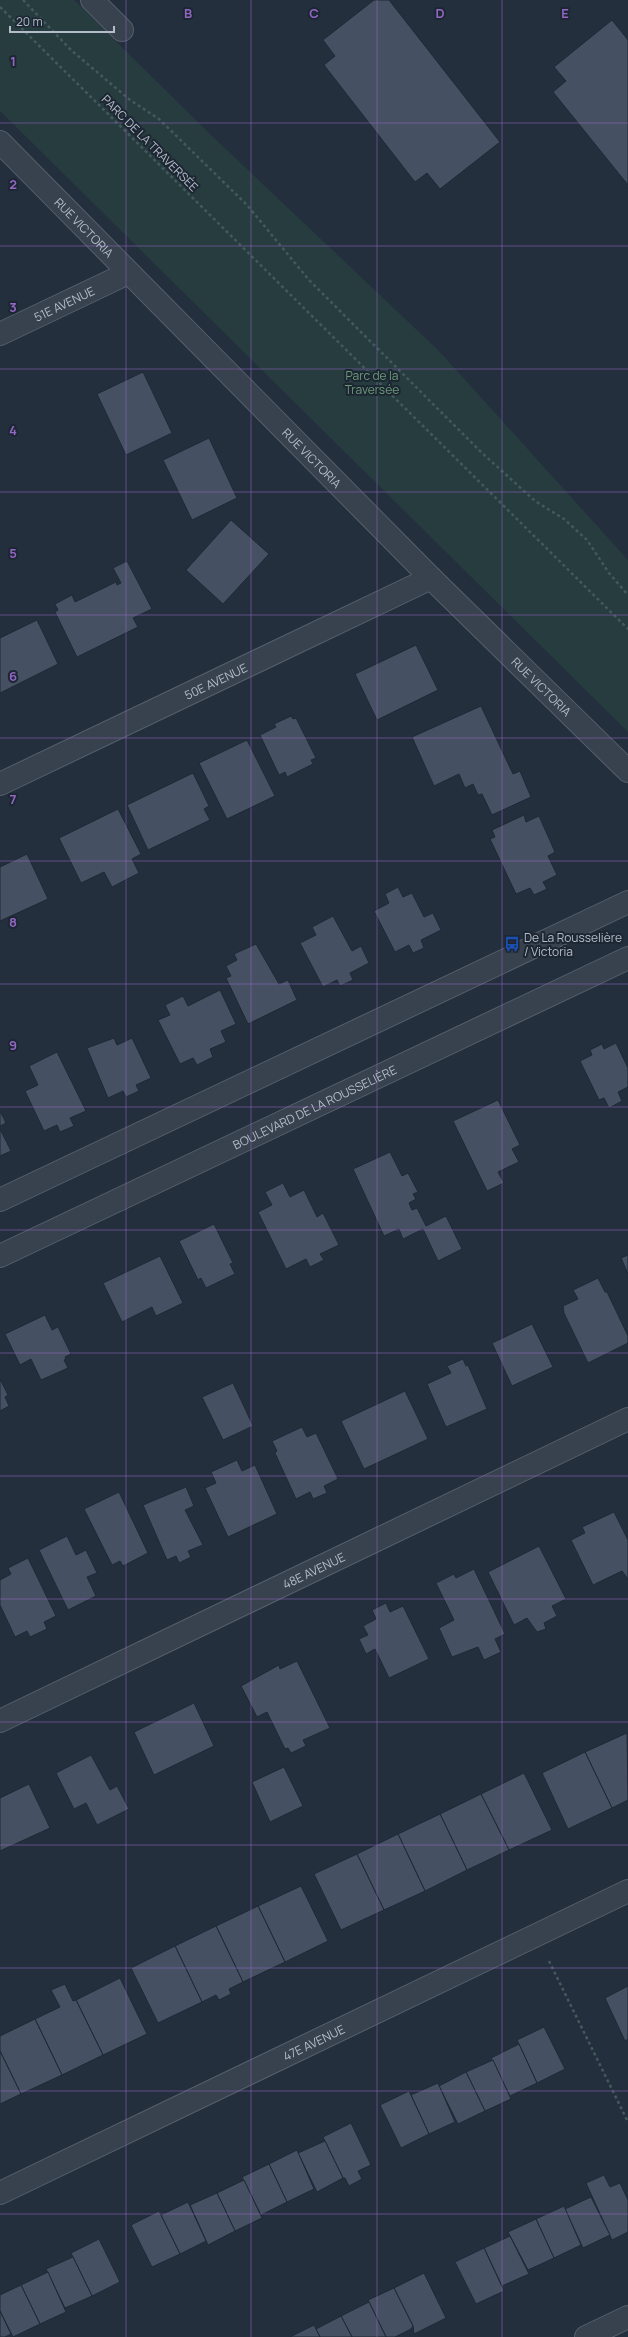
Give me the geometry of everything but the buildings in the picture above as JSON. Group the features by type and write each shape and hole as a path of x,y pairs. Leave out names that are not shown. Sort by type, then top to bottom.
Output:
{"street":[{"path":"92,0 122,30"},
{"name":"RUE VICTORIA","path":"0,142 431,578 628,771"},
{"name":"51E AVENUE","path":"0,334 128,273"},
{"name":"50E AVENUE","path":"0,784 431,578"},
{"path":"0,1200 628,902"},
{"name":"BOULEVARD DE LA ROUSSELIÈRE","path":"0,1256 628,958"},
{"name":"48E AVENUE","path":"0,1721 628,1419"},
{"name":"47E AVENUE","path":"0,2193 628,1891"},
{"path":"586,2337 628,2317"}],"path":[{"path":"23,0 71,50 130,100 159,119 247,205 309,280 481,452 535,501 564,519 587,540 609,573 628,596"},
{"name":"PARC DE LA TRAVERSÉE","path":"0,8 628,629"},
{"path":"536,1935 628,2122"}],"green space":[{"name":"Parc de la Traversée","path":"0,0 74,0 210,134 438,350 628,560 628,732 0,111"}],"place":[{"name":"De La Rousselière / Victoria","path":"512,944"}]}
